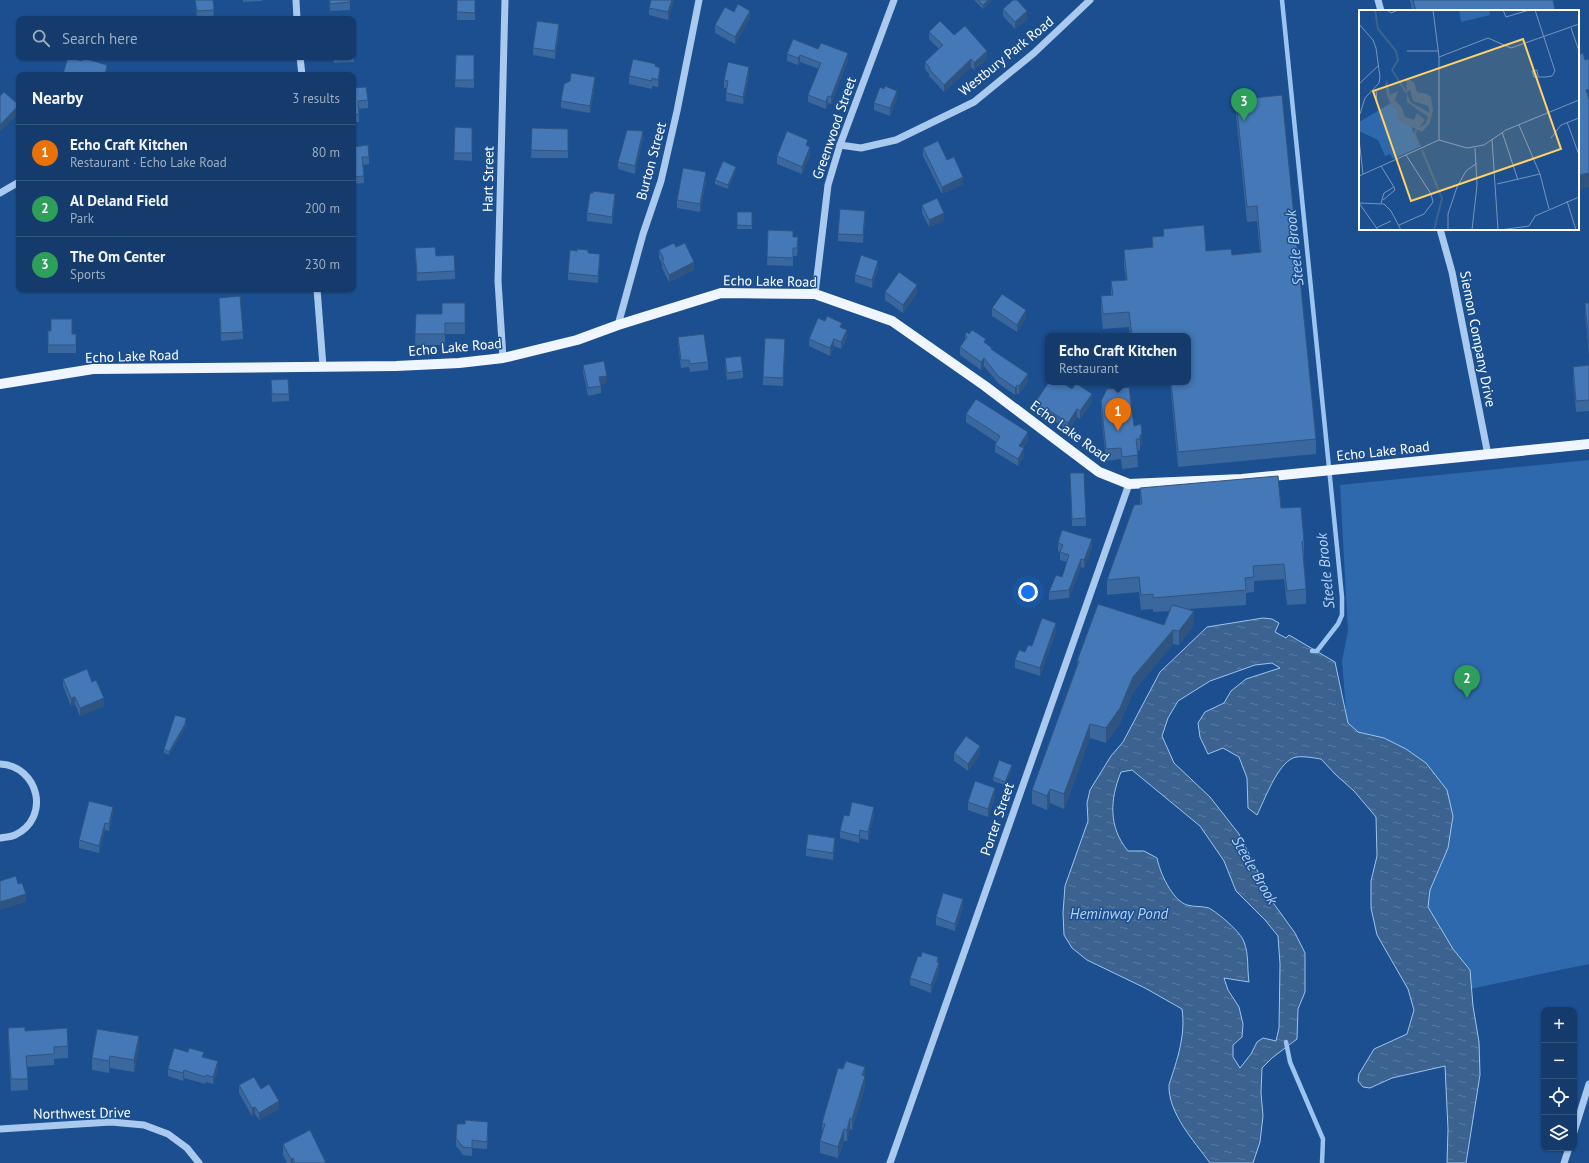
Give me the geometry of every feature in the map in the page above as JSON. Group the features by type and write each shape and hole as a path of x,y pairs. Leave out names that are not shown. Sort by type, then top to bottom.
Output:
{"main road":[{"name":"Echo Lake Road","path":"0,384 93,369 396,366 443,364 504,358 577,340 618,325 721,293 815,294 892,321 985,386 1099,472 1129,484 1242,479 1589,444"}],"street":[{"path":"296,0 297,16"},
{"name":"Hart Street","path":"504,0 498,282 504,358"},
{"name":"Burton Street","path":"618,325 643,234 661,181 677,111 699,0"},
{"name":"Greenwood Street","path":"815,294 828,184 840,145 894,0"},
{"name":"Westbury Park Road","path":"840,145 861,148 896,140 974,102 1034,53 1090,0"},
{"path":"1378,0 1381,10"},
{"path":"300,60 302,72"},
{"path":"0,193 16,184"},
{"name":"Siemon Company Drive","path":"1440,230 1452,272 1488,454"},
{"path":"317,292 323,366"},
{"name":"Porter Street","path":"890,1163 1129,484"},
{"path":"0,764 20,770 29,778 36,795 37,803 30,823 21,832 14,836 0,838"},
{"path":"1577,1122 1589,1084"},
{"name":"Northwest Drive","path":"0,1129 111,1122 144,1125 168,1134 187,1148 199,1163"},
{"path":"1564,1163 1568,1151"}],"shaded area":[{"path":"1589,460 1589,964 1441,995 1406,865 1348,735 1342,661 1348,631 1340,485"}],"water":[{"name":"Heminway Pond","path":"1263,618 1272,619 1279,623 1275,632 1286,638 1289,635 1335,662 1348,723 1358,732 1384,738 1406,749 1426,763 1447,790 1453,816 1448,848 1430,890 1428,907 1453,949 1470,970 1473,1006 1479,1042 1480,1075 1466,1163 1447,1163 1448,1129 1445,1066 1392,1078 1370,1088 1363,1087 1358,1081 1359,1074 1374,1049 1407,1034 1414,1010 1408,989 1377,935 1371,908 1371,881 1377,856 1376,817 1354,791 1321,759 1303,757 1293,758 1282,768 1272,783 1257,815 1248,808 1247,778 1239,757 1223,748 1208,754 1200,737 1198,723 1205,712 1224,703 1231,691 1246,679 1280,668 1272,663 1255,665 1210,681 1178,701 1168,718 1162,736 1174,763 1210,797 1239,834 1274,904 1295,933 1305,953 1305,992 1298,1009 1297,1039 1272,1058 1262,1068 1261,1093 1263,1116 1260,1142 1253,1163 1210,1163 1177,1116 1170,1095 1169,1085 1178,1057 1182,1038 1182,1009 1145,988 1087,960 1072,948 1064,935 1063,913 1065,886 1088,821 1087,803 1090,790 1111,756 1123,742 1160,672 1207,627","holes":["1132,770 1200,826 1224,861 1236,891 1265,920 1278,936 1280,964 1279,1028 1276,1041 1263,1038 1257,1042 1251,1054 1240,1068 1233,1057 1233,1045 1242,1037 1243,1024 1239,1007 1228,990 1224,978 1249,982 1246,947 1244,942 1239,933 1213,910 1206,907 1187,905 1176,898 1164,878 1157,858 1144,851 1128,851 1117,832 1113,813 1115,792 1121,772"]}],"building":[{"path":"195,0 213,0 214,10 197,11"},
{"path":"330,0 350,0 350,2 330,4"},
{"path":"457,0 475,0 475,13 457,12"},
{"path":"651,0 672,0 668,12 649,8"},
{"path":"978,0 988,0 983,5"},
{"path":"1013,0 1017,0 1027,11 1015,22 1003,9"},
{"path":"1413,0 1553,0 1555,10 1416,10"},
{"path":"738,4 750,11 735,37 715,25 725,7 734,12"},
{"path":"537,21 559,24 555,51 533,48"},
{"path":"940,21 954,35 965,26 987,51 974,63 971,59 944,85 929,69 930,68 925,62 943,45 929,32"},
{"path":"793,39 818,49 821,43 848,53 831,97 828,96 826,102 808,95 821,63 800,55 798,58 787,54"},
{"path":"1583,53 1585,60 1589,59 1589,89 1586,90 1589,100 1589,173 1579,175 1579,55"},
{"path":"456,55 474,55 474,80 455,80"},
{"path":"633,59 656,64 655,66 660,68 658,80 652,78 652,81 629,76"},
{"path":"67,60 90,60 107,65 106,72 64,72"},
{"path":"728,62 749,67 743,97 726,93 728,81 724,80"},
{"path":"571,73 595,77 590,106 561,101 564,84 570,81"},
{"path":"885,86 897,91 890,108 874,103 880,87 884,89"},
{"path":"366,87 368,100 358,101 359,114 356,114 356,88"},
{"path":"4,92 16,102 16,108 0,125 0,96"},
{"path":"1282,95 1316,439 1178,452 1171,385 1191,385 1191,333 1132,333 1129,312 1103,314 1101,296 1113,295 1111,281 1127,280 1124,250 1153,247 1152,237 1164,236 1163,229 1204,225 1206,251 1231,249 1232,255 1261,252 1257,206 1247,207 1236,100"},
{"path":"455,127 472,128 472,153 454,153"},
{"path":"532,128 568,129 568,151 531,150"},
{"path":"627,130 643,131 635,166 618,162"},
{"path":"787,131 808,140 806,145 810,147 802,167 777,156"},
{"path":"938,141 947,160 954,157 963,177 942,187 923,148"},
{"path":"368,145 369,157 362,157 364,176 356,177 356,147"},
{"path":"723,161 736,167 728,185 715,180"},
{"path":"683,168 706,172 700,204 677,200"},
{"path":"593,191 615,194 612,217 587,213 590,193 593,193"},
{"path":"937,198 944,213 929,220 922,205"},
{"path":"840,209 865,211 863,235 838,234"},
{"path":"737,212 752,212 752,226 737,225"},
{"path":"768,230 793,231 793,237 798,237 797,248 793,248 793,258 767,257"},
{"path":"674,243 676,247 685,243 694,262 669,275 662,260 664,259 659,250"},
{"path":"435,247 436,256 454,255 455,271 417,273 415,248"},
{"path":"577,249 588,250 588,253 600,254 598,276 568,273 570,250 577,251"},
{"path":"861,255 878,261 872,280 855,275"},
{"path":"899,272 917,285 903,305 885,292"},
{"path":"1002,294 1026,310 1017,325 992,308"},
{"path":"240,296 243,332 221,333 219,298"},
{"path":"442,303 465,303 465,323 445,323 445,334 415,334 416,314 442,314"},
{"path":"1585,303 1589,303 1589,344"},
{"path":"827,316 842,323 840,327 847,330 841,342 834,339 830,348 809,339 818,318 825,321"},
{"path":"51,319 72,319 72,334 76,334 76,345 48,345 48,331 51,331"},
{"path":"972,330 986,339 984,342 992,348 991,349 1028,374 1019,386 1017,385 1015,388 998,376 984,358 981,362 960,347 967,337 965,334 967,332 969,334"},
{"path":"704,334 708,362 690,364 689,360 681,360 678,337"},
{"path":"765,338 785,339 783,378 763,377"},
{"path":"741,356 743,371 727,373 725,358"},
{"path":"604,361 607,376 599,377 601,386 588,388 583,365"},
{"path":"1589,365 1589,400 1576,401 1573,367"},
{"path":"288,379 289,394 272,394 271,380"},
{"path":"1047,385 1066,385 1072,389 1075,385 1079,385 1092,394 1080,411 1077,409 1068,423 1049,410 1047,412 1038,406 1040,404 1036,401"},
{"path":"1129,387 1134,426 1141,424 1142,434 1140,435 1140,439 1136,439 1138,455 1122,457 1121,448 1106,449 1101,401 1107,389"},
{"path":"976,399 1028,432 1019,446 1024,448 1018,459 995,445 1000,436 966,414"},
{"path":"1070,473 1084,473 1086,518 1072,519"},
{"path":"1278,476 1281,508 1301,507 1306,589 1287,591 1284,564 1253,566 1254,577 1245,578 1246,590 1153,598 1153,594 1141,595 1139,577 1107,580 1134,505 1142,504 1140,488"},
{"path":"1062,530 1092,539 1084,560 1081,559 1069,590 1049,592 1056,575 1062,577 1069,555 1060,552 1063,545 1058,543"},
{"path":"1098,604 1164,625 1172,605 1194,611 1179,631 1173,630 1133,677 1120,708 1106,728 1090,724 1064,794 1050,789 1047,796 1032,790"},
{"path":"1042,618 1056,623 1040,668 1015,660 1019,650 1025,652 1028,645 1032,646"},
{"path":"87,669 92,682 96,680 104,698 80,708 75,697 71,698 63,679"},
{"path":"175,715 186,718 185,724 169,752 164,749"},
{"path":"966,736 980,746 968,764 954,753"},
{"path":"999,760 1012,765 1005,782 993,777"},
{"path":"975,781 995,788 988,809 968,802"},
{"path":"89,801 113,807 109,824 105,823 99,846 79,840"},
{"path":"852,802 874,807 868,832 860,830 859,836 840,831 844,815 849,816"},
{"path":"808,834 835,838 833,853 806,849"},
{"path":"16,876 18,884 22,883 26,894 0,902 0,881"},
{"path":"943,893 963,899 955,924 936,917"},
{"path":"922,952 938,957 937,962 939,963 931,985 910,978 918,956 921,957"},
{"path":"25,1027 25,1031 67,1028 68,1046 54,1047 54,1054 26,1056 28,1079 11,1079 8,1028"},
{"path":"97,1029 139,1036 134,1060 110,1056 109,1061 92,1058"},
{"path":"174,1048 188,1052 189,1048 204,1052 202,1057 218,1061 213,1077 206,1075 205,1077 184,1070 183,1073 168,1069"},
{"path":"846,1061 865,1067 862,1075 865,1076 852,1119 850,1118 847,1130 844,1129 838,1147 820,1141 825,1124 822,1123 838,1068 843,1069"},
{"path":"254,1077 261,1089 269,1084 279,1101 259,1113 255,1107 252,1108 239,1085"},
{"path":"465,1120 488,1122 487,1142 472,1140 472,1148 463,1147 456,1138 457,1124 465,1124"},
{"path":"310,1130 326,1163 295,1163 293,1158 291,1159 283,1144"}],"waterway":[{"name":"Steele Brook","path":"1282,0 1342,597 1342,615 1338,624 1317,651 1312,651"},
{"name":"Steele Brook","path":"1286,1042 1290,1062 1323,1139 1322,1163"}],"place":[{"name":"The Om Center","path":"1244,121"},
{"name":"Echo Craft Kitchen","path":"1118,431"},
{"name":"Al Deland Field","path":"1467,698"}]}
